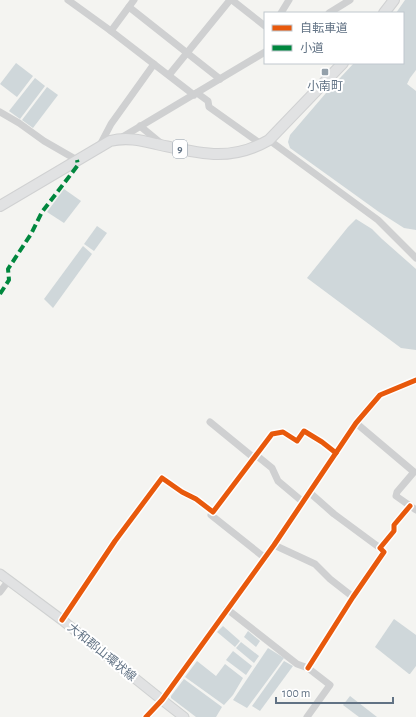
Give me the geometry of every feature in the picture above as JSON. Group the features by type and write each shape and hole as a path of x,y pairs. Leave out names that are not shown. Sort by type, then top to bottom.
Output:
{"main road":[{"path":"385,12 394,0"},
{"name":"9","path":"0,206 110,141 119,139 141,141 212,155 239,152 250,149 265,142 341,64"},
{"name":"大和郡山環状線","path":"0,574 62,620 184,717"}],"street":[{"path":"68,0 169,75 208,101 210,107 265,142 378,220 416,258"},
{"path":"111,31 134,0"},
{"path":"169,75 231,0 264,25"},
{"path":"282,12 289,0"},
{"path":"331,12 350,0"},
{"path":"129,7 220,80"},
{"path":"119,139 264,53"},
{"path":"99,148 111,124 154,64"},
{"path":"0,112 19,123 44,141 77,160"},
{"path":"140,126 165,146"},
{"path":"146,717 162,700 265,558 356,423 380,396 416,380"},
{"path":"210,422 255,457 272,468 278,481 303,502"},
{"path":"356,423 414,472 397,492 396,496 413,508 394,525 394,531 380,548"},
{"path":"265,558 211,515 213,512 272,434 283,432 297,440 304,431 336,453"},
{"path":"62,620 115,541 162,478 182,492 196,499 213,512"},
{"path":"308,668 353,597 384,552 334,514 309,492"},
{"path":"274,544 315,564 330,579 353,597"},
{"path":"0,592 9,580"},
{"path":"227,609 297,664 308,668 330,685 307,717"}],"shaded area":[{"path":"405,0 416,0 416,70 407,84 416,91 416,230 404,228 379,212 290,148 288,142 290,135 353,64 404,64 404,12 397,12"},
{"path":"16,63 33,76 17,97 0,84"},
{"path":"35,78 45,86 20,119 9,111"},
{"path":"47,87 58,95 33,128 22,120"},
{"path":"64,189 81,201 64,223 47,212"},
{"path":"356,219 372,229 416,269 416,350 401,348 307,278"},
{"path":"97,226 107,233 94,251 84,244"},
{"path":"83,246 92,254 53,308 44,299"},
{"path":"394,619 416,635 416,666 410,674 375,647"},
{"path":"223,626 240,641 235,647 217,632"},
{"path":"248,631 260,641 256,647 244,637"},
{"path":"241,642 259,656 254,663 236,648"},
{"path":"268,648 284,658 247,708 233,700"},
{"path":"233,651 252,666 246,675 226,660"},
{"path":"197,661 216,676 225,664 243,678 233,695 224,705 185,677"},
{"path":"284,661 293,666 260,711 252,706"},
{"path":"184,679 222,707 216,717 196,717 171,698"},
{"path":"350,696 377,717 359,717 343,705"}],"marked path":[{"path":"0,294 9,280 8,269 31,234 42,212 78,165 77,160"}],"cycle path":[{"path":"146,717 162,700 274,545 356,423 380,395 416,380"},
{"path":"62,620 115,541 162,478 182,492 196,499 213,512 272,434 283,432 297,441 304,431 336,453"},
{"path":"308,668 353,597 384,552 380,548 394,531 394,525 410,506"}],"place":[{"name":"小南町","path":"325,72"}]}
